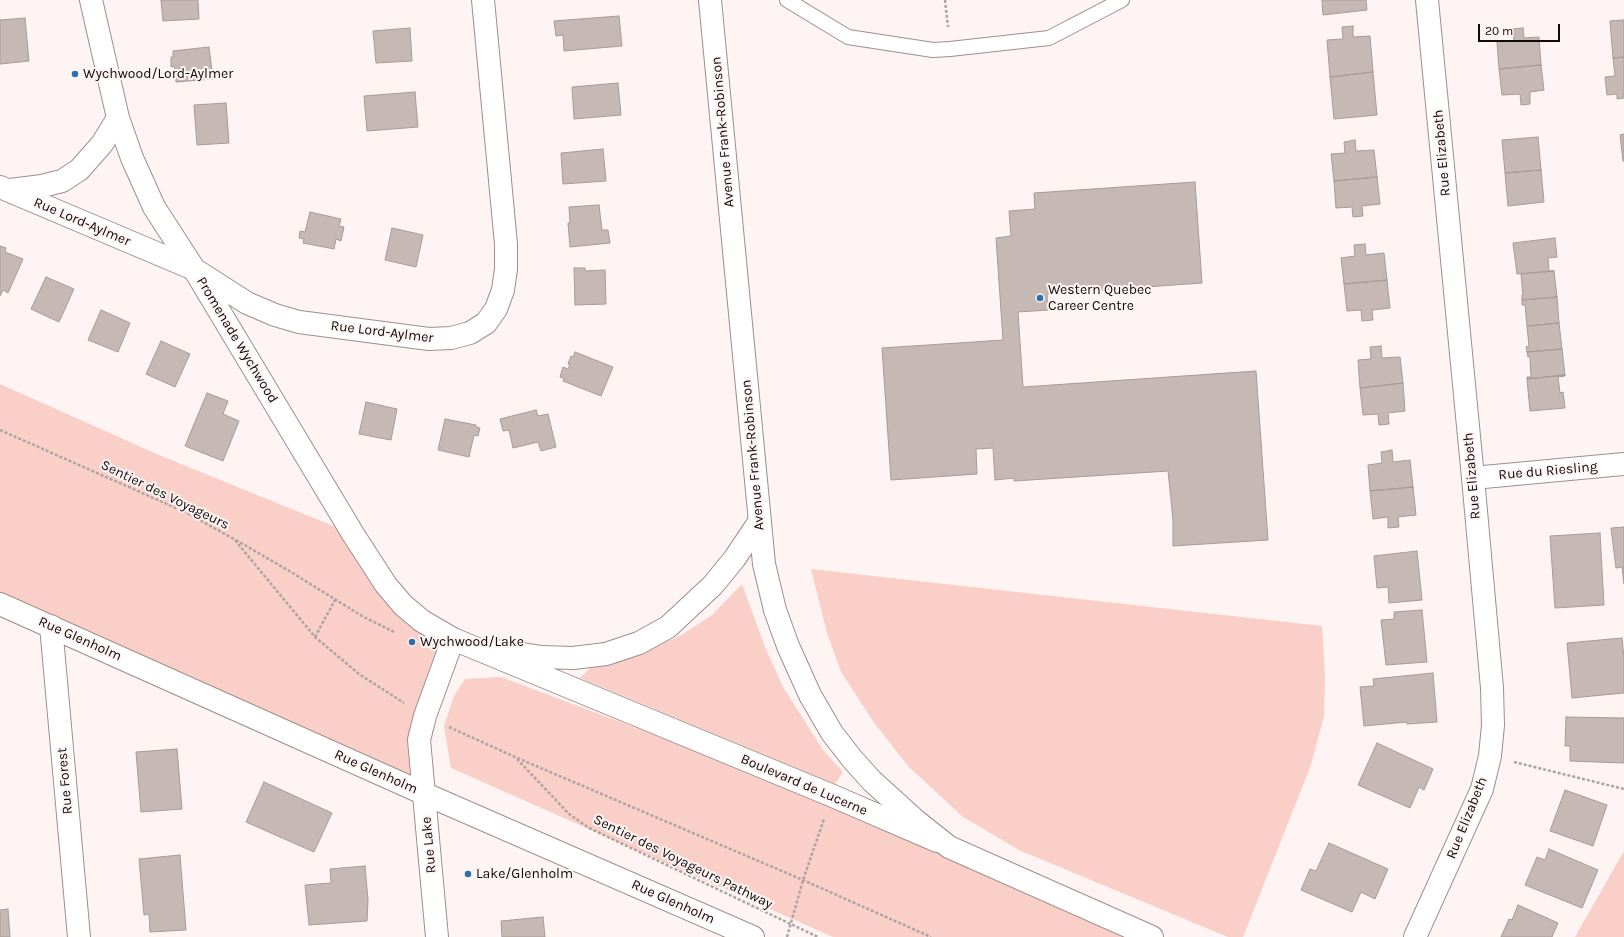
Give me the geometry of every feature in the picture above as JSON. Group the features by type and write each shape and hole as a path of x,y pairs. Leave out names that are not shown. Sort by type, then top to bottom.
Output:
{"street":[{"name":"Promenade Wychwood","path":"91,0 118,118 132,158 154,207 194,269 353,534 386,585 403,604 422,620 453,639"},
{"name":"Rue Lord-Aylmer","path":"3,189 194,269 247,303 275,315 299,322 429,339 451,338 470,333 486,323 496,309 503,290 506,269 506,244 483,0"},
{"name":"Avenue Frank-Robinson","path":"710,0 759,522 764,564 775,610 788,646 814,701 832,733 872,781 915,820 949,847"},
{"name":"Rue Elizabeth","path":"1415,937 1482,789 1490,756 1493,725 1492,688 1473,478 1427,0"},
{"path":"3,189 49,185 62,181 79,170 102,144 118,118"},
{"name":"Rue du Riesling","path":"1473,478 1624,464"},
{"path":"453,639 500,651 573,658 606,654 639,643 668,627 712,585 735,558 759,522"},
{"name":"Rue Glenholm","path":"0,604 425,794 753,937"},
{"name":"Rue Forest","path":"51,626 79,937"},
{"name":"Rue Lake","path":"437,937 419,740 425,716 453,639"},
{"name":"Boulevard de Lucerne","path":"453,639 833,796 1152,937"}],"lane":[{"path":"787,0 848,37 933,50 1049,38 1122,0"}],"path":[{"path":"945,0 950,49"},
{"name":"Sentier des Voyageurs","path":"0,430 185,512 234,539 316,637 359,674 425,716 515,757 803,880 931,937"},
{"path":"234,539 362,616 397,634"},
{"path":"316,637 335,600"},
{"path":"1490,756 1624,789"},
{"name":"Sentier des Voyageurs Pathway","path":"515,757 569,814 588,828 818,937"},
{"path":"787,937 803,880 833,796"}],"shaded area":[{"path":"0,384 159,455 353,534 386,585 453,639 425,716 425,794 0,604"},
{"path":"811,569 1322,626 1325,676 1324,716 1311,765 1243,937 1228,937 1019,850 963,817 909,767 875,724 841,672 827,633"},
{"path":"742,584 765,647 783,687 823,750 843,772 835,784 580,678 600,658 642,651 680,636 712,615"},
{"path":"501,677 918,834 1147,937 833,937 451,768 444,726 454,696 465,679"},
{"path":"1624,851 1624,937 1575,937"}],"building":[{"path":"161,0 198,0 199,19 163,21"},
{"path":"1322,0 1366,0 1367,10 1323,15"},
{"path":"619,16 622,46 564,51 563,35 556,36 554,21"},
{"path":"25,18 29,61 0,64 0,20"},
{"path":"1624,20 1624,57 1613,58 1610,21"},
{"path":"1353,26 1353,37 1370,36 1373,72 1330,77 1327,40 1343,39 1342,27"},
{"path":"410,28 412,61 376,63 373,31"},
{"path":"1523,28 1524,38 1539,37 1541,65 1499,69 1497,42 1514,41 1513,29"},
{"path":"209,47 213,79 176,82 174,66 171,67 171,57 173,57 173,51"},
{"path":"1624,57 1624,98 1617,99 1617,94 1607,95 1605,77 1615,76 1613,58"},
{"path":"1541,65 1544,90 1530,92 1530,104 1521,105 1520,94 1502,95 1499,69"},
{"path":"1373,72 1377,115 1334,119 1330,77"},
{"path":"618,83 621,115 574,119 572,87"},
{"path":"415,92 418,127 367,131 364,96"},
{"path":"226,103 229,143 197,145 194,105"},
{"path":"1624,134 1624,161 1623,161 1620,135"},
{"path":"1538,137 1541,170 1505,173 1502,140"},
{"path":"1355,140 1356,151 1374,150 1377,177 1334,181 1331,154 1345,153 1344,142"},
{"path":"603,149 606,181 563,184 561,153"},
{"path":"1541,170 1544,202 1508,206 1505,173"},
{"path":"1377,177 1380,204 1362,206 1363,216 1353,217 1352,207 1336,208 1334,181"},
{"path":"1195,182 1202,283 1047,294 1048,310 1018,312 1023,387 1256,371 1268,540 1173,546 1173,520 1168,471 1014,481 1014,478 995,480 993,448 976,449 977,474 891,480 882,348 1003,340 996,238 1011,236 1009,211 1035,209 1034,193"},
{"path":"599,205 602,230 608,230 610,243 570,247 568,223 570,223 569,207"},
{"path":"310,212 341,219 339,226 344,227 341,241 336,239 334,249 303,243 304,239 299,238 300,231 305,232"},
{"path":"392,228 423,235 416,267 385,260"},
{"path":"1555,238 1557,257 1548,258 1549,271 1554,271 1517,274 1513,243"},
{"path":"1365,244 1366,255 1384,253 1387,280 1344,284 1341,258 1355,256 1354,245"},
{"path":"0,246 6,248 5,252 23,259 8,293 3,290 0,296"},
{"path":"574,268 585,268 585,271 605,270 606,304 575,305"},
{"path":"1554,271 1557,297 1522,300 1521,274"},
{"path":"46,277 74,289 59,322 31,309"},
{"path":"1387,280 1390,308 1372,310 1373,320 1362,321 1361,310 1347,311 1344,284"},
{"path":"1557,297 1559,323 1527,326 1525,305 1522,305 1522,300"},
{"path":"101,310 130,323 118,352 88,340"},
{"path":"1559,323 1562,349 1527,352 1526,347 1529,346 1527,326"},
{"path":"161,341 190,354 175,387 146,374"},
{"path":"1381,346 1382,358 1400,357 1403,383 1360,388 1358,360 1371,359 1370,347"},
{"path":"1562,349 1565,375 1527,379 1527,377 1531,377 1530,357 1528,357 1527,352"},
{"path":"575,352 613,367 601,396 563,381 564,378 560,377 563,367 568,369 571,356 573,357"},
{"path":"1565,375 1558,377 1560,393 1563,392 1565,408 1530,411 1527,379"},
{"path":"1403,383 1405,411 1388,413 1389,424 1379,425 1378,414 1363,415 1360,388"},
{"path":"207,393 228,401 223,414 239,421 223,461 185,446"},
{"path":"366,402 397,409 391,440 359,434"},
{"path":"536,410 538,416 548,414 556,447 541,451 538,442 513,448 509,430 503,431 500,419"},
{"path":"445,419 476,425 476,427 480,428 478,436 474,435 469,457 438,450"},
{"path":"1392,450 1393,462 1410,460 1413,487 1370,491 1368,465 1382,463 1381,452"},
{"path":"1413,487 1416,515 1398,517 1399,527 1388,528 1388,517 1373,519 1370,491"},
{"path":"1624,527 1624,584 1622,567 1616,568 1611,528"},
{"path":"1600,533 1604,605 1555,608 1550,536"},
{"path":"1417,551 1422,600 1389,603 1388,587 1377,588 1374,556"},
{"path":"1422,610 1427,662 1386,665 1381,620 1394,619 1394,612"},
{"path":"1622,638 1624,658 1624,693 1572,698 1567,643"},
{"path":"1433,673 1437,722 1407,724 1407,722 1364,726 1360,687 1374,686 1373,679"},
{"path":"1566,717 1624,718 1624,763 1570,761 1570,746 1565,746"},
{"path":"1377,743 1433,769 1424,790 1419,787 1410,808 1358,785"},
{"path":"177,749 182,809 141,812 136,752"},
{"path":"264,782 332,813 314,852 246,822"},
{"path":"1565,790 1607,805 1593,846 1550,831"},
{"path":"1329,843 1388,869 1375,899 1361,892 1352,912 1301,890 1310,869 1316,871"},
{"path":"1549,849 1598,870 1582,908 1525,885 1537,857 1545,860"},
{"path":"180,855 186,930 150,932 149,914 144,915 139,859"},
{"path":"365,866 368,900 367,921 309,925 305,885 331,883 330,869"},
{"path":"1518,905 1558,923 1552,937 1501,937 1509,919 1512,920"},
{"path":"8,909 10,937 0,937 0,910"},
{"path":"543,917 545,937 502,937 501,921"}],"place":[{"name":"Wychwood/Lord-Aylmer","path":"75,74"},
{"name":"Western Quebec Career Centre","path":"1040,298"},
{"name":"Wychwood/Lake","path":"412,642"},
{"name":"Lake/Glenholm","path":"468,874"}]}
